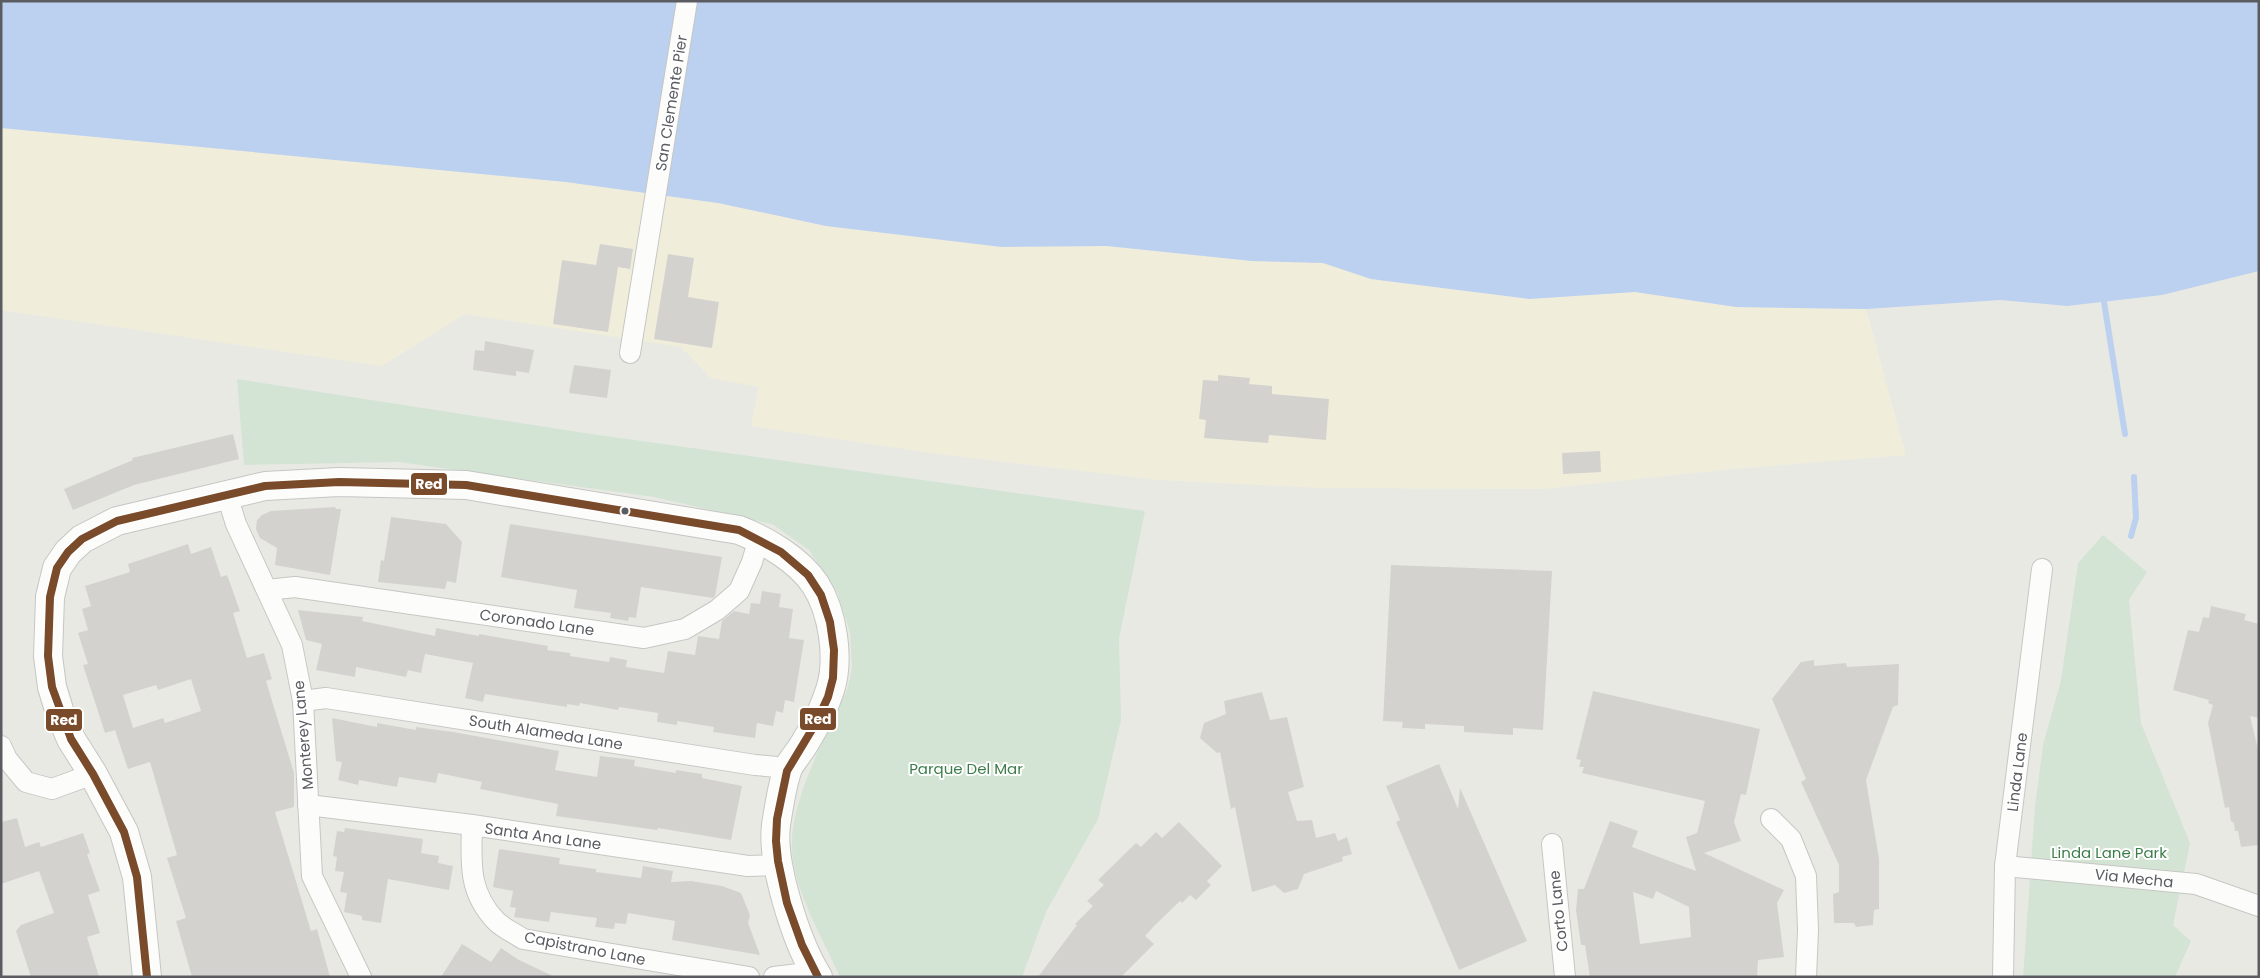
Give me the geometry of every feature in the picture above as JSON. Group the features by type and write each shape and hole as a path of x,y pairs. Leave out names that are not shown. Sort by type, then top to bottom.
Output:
{"main road":[{"path":"147,977 137,877 124,832 71,738 60,714 52,687 48,656 48,628 50,597 57,568 68,552 82,539 117,522 265,486 339,482 466,484 739,530 759,538 787,556 815,584 829,617 835,650 831,688 820,715 788,768 776,827 778,865 795,925 816,974"}],"street":[{"name":"San Clemente Pier","path":"630,353 687,1"},
{"name":"Monterey Lane","path":"228,495 236,524 292,645 303,701 312,876 361,977"},
{"name":"Coronado Lane","path":"266,590 295,587 644,638 685,629 717,610 739,591 752,562 759,538"},
{"name":"Linda Lane","path":"2003,977 2005,866 2042,569"},
{"name":"South Alameda Lane","path":"303,701 326,698 754,765 788,768"},
{"path":"1,746 7,759 26,782 52,789 93,774"},
{"name":"Santa Ana Lane","path":"308,805 472,826 748,866 778,865"},
{"path":"1771,819 1792,840 1806,876 1808,930 1806,977"},
{"name":"Capistrano Lane","path":"472,826 471,865 476,895 497,922 523,939 749,977"},
{"name":"Corto Lane","path":"1552,844 1565,977"},
{"name":"Via Mecha","path":"2005,866 2196,884 2259,906"},
{"path":"774,977 816,974"}],"green space":[{"name":"Parque Del Mar","path":"237,379 591,434 1145,511 1119,639 1121,720 1098,819 1046,912 1022,977 840,977 804,900 794,868 792,852 792,833 803,790 820,746 848,687 852,667 850,632 837,592 809,550 772,524 654,497 398,462 244,465"},
{"name":"Linda Lane Park","path":"2103,535 2147,572 2129,600 2141,723 2190,843 2173,925 2191,941 2175,977 2023,977 2035,807 2043,745 2061,680 2078,563"}],"sand":[{"path":"1,128 566,182 718,203 826,226 1002,247 1107,246 1252,261 1323,263 1371,279 1529,299 1635,292 1736,307 1866,309 1906,455 1732,469 1542,489 1322,488 1158,480 938,454 751,426 759,387 711,378 681,347 465,314 382,366 1,310"}],"water":[{"path":"1,1 2259,1 2259,271 2162,295 2067,306 2000,300 1866,309 1736,307 1635,292 1529,299 1371,279 1323,263 1252,261 1107,246 1002,247 826,226 718,203 566,182 1,128"}],"building":[{"path":"600,244 633,249 630,269 618,267 608,332 553,324 562,260 596,265"},
{"path":"668,254 694,258 688,297 719,302 712,348 654,339"},
{"path":"485,341 534,350 529,373 516,371 516,376 473,370 475,350 484,351"},
{"path":"574,365 611,370 607,398 569,393"},
{"path":"1218,375 1250,378 1249,384 1272,386 1272,394 1329,399 1326,440 1269,435 1268,443 1204,438 1206,420 1199,419 1203,380 1218,381"},
{"path":"233,434 239,459 134,485 73,510 64,489 133,460 132,458"},
{"path":"1600,451 1601,472 1563,474 1562,453"},
{"path":"335,507 336,509 341,509 330,575 275,565 277,548 260,538 256,529 257,520 262,515 271,511"},
{"path":"391,517 446,524 462,542 456,583 447,581 445,589 378,582 381,560 384,561"},
{"path":"510,524 722,557 715,596 713,598 641,587 636,618 629,617 628,621 610,618 611,613 574,608 577,590 501,577"},
{"path":"188,544 191,554 211,547 221,577 227,575 240,611 233,613 247,658 264,653 272,679 266,681 294,773 294,807 275,812 311,931 317,929 330,977 192,977 176,921 186,918 167,858 177,855 150,762 128,769 115,730 105,733 83,665 88,664 78,633 88,630 82,609 91,606 85,586 130,572 128,564","holes":["191,679 201,711 165,723 163,718 133,728 123,695 156,685 158,690"]},
{"path":"1391,565 1552,571 1543,730 1513,728 1513,735 1464,732 1464,726 1425,724 1425,729 1402,728 1403,722 1383,721"},
{"path":"762,591 781,594 779,607 793,609 789,638 804,640 794,702 785,700 783,713 776,711 773,726 757,723 755,738 713,732 714,727 677,721 677,725 657,722 658,713 619,707 618,710 580,703 579,706 567,704 567,707 485,694 483,702 465,698 473,663 425,654 421,673 408,670 406,677 356,667 355,677 316,670 322,644 306,640 298,610 363,617 362,621 435,636 436,628 479,636 479,634 548,646 547,650 570,653 570,656 609,662 610,657 627,660 626,667 664,673 668,651 695,655 698,636 719,639 722,621 734,611 749,614 751,603 760,604"},
{"path":"2211,606 2246,614 2244,620 2259,624 2259,718 2250,716 2259,754 2259,845 2241,847 2238,831 2235,831 2234,823 2231,821 2229,807 2225,808 2208,723 2213,705 2208,703 2209,700 2173,690 2188,630 2199,632 2203,617 2209,618"},
{"path":"1814,660 1814,666 1846,663 1847,667 1899,664 1898,705 1893,707 1866,780 1879,859 1879,909 1874,910 1873,925 1856,927 1854,923 1834,923 1833,894 1839,892 1839,865 1801,782 1806,779 1772,699 1801,662"},
{"path":"1593,691 1760,729 1746,795 1741,794 1734,822 1741,841 1704,853 1784,890 1777,903 1784,957 1758,960 1757,977 1590,977 1585,945 1581,945 1576,910 1578,889 1584,889 1610,821 1638,831 1632,847 1696,871 1686,837 1697,833 1705,801 1582,773 1584,767 1579,767 1581,760 1576,759","holes":["1656,891 1689,907 1691,937 1640,944 1633,892 1653,899"]},
{"path":"1262,692 1270,720 1287,717 1304,787 1288,792 1297,821 1312,820 1316,838 1335,833 1338,841 1347,837 1352,854 1342,857 1343,861 1304,874 1298,889 1284,893 1275,885 1252,892 1235,807 1231,809 1220,752 1217,753 1200,738 1204,723 1226,714 1224,701"},
{"path":"332,718 377,727 377,723 416,730 416,727 453,732 559,751 555,770 597,777 600,756 635,760 634,766 676,773 676,770 702,774 702,778 742,786 731,840 658,828 657,830 556,816 558,804 480,789 482,782 438,773 436,783 399,777 397,787 359,780 358,785 338,780 342,762 336,761"},
{"path":"1439,764 1458,809 1460,788 1527,941 1459,970 1396,822 1400,820 1386,786"},
{"path":"17,818 25,847 39,842 41,847 83,833 90,853 87,854 100,891 88,895 100,933 87,937 99,977 31,977 16,931 21,925 54,913 39,871 1,884 1,822"},
{"path":"1179,822 1222,866 1207,881 1211,885 1196,900 1190,895 1182,903 1180,901 1155,925 1145,936 1154,944 1121,977 1038,977 1077,925 1075,924 1093,906 1087,901 1104,885 1098,880 1136,843 1141,847 1156,832 1162,838"},
{"path":"345,828 423,839 421,853 439,856 438,863 453,866 449,890 388,879 381,923 362,920 362,916 344,912 347,893 340,892 344,872 335,871 337,857 333,856 337,831 344,832"},
{"path":"499,849 560,858 559,864 596,869 596,872 641,878 643,866 673,871 671,882 691,881 722,886 741,893 750,915 748,923 760,955 672,940 675,921 628,913 626,924 615,923 614,929 595,927 597,918 551,912 549,922 514,917 516,908 510,907 513,891 493,887"},
{"path":"462,944 491,962 501,948 519,960 555,977 441,977"}],"waterway":[{"path":"2104,302 2125,434"},
{"path":"2131,536 2136,518 2134,477"}],"transit line":[{"name":"Red","path":"147,977 137,877 124,832 93,774 71,739 52,687 48,656 50,597 57,568 68,552 82,539 117,521 265,486 339,482 466,485 739,530 781,552 808,575 821,595 830,622 834,650 833,678 828,697 816,723 787,771 777,819 776,841 778,861 787,903 802,945 818,977"}]}
